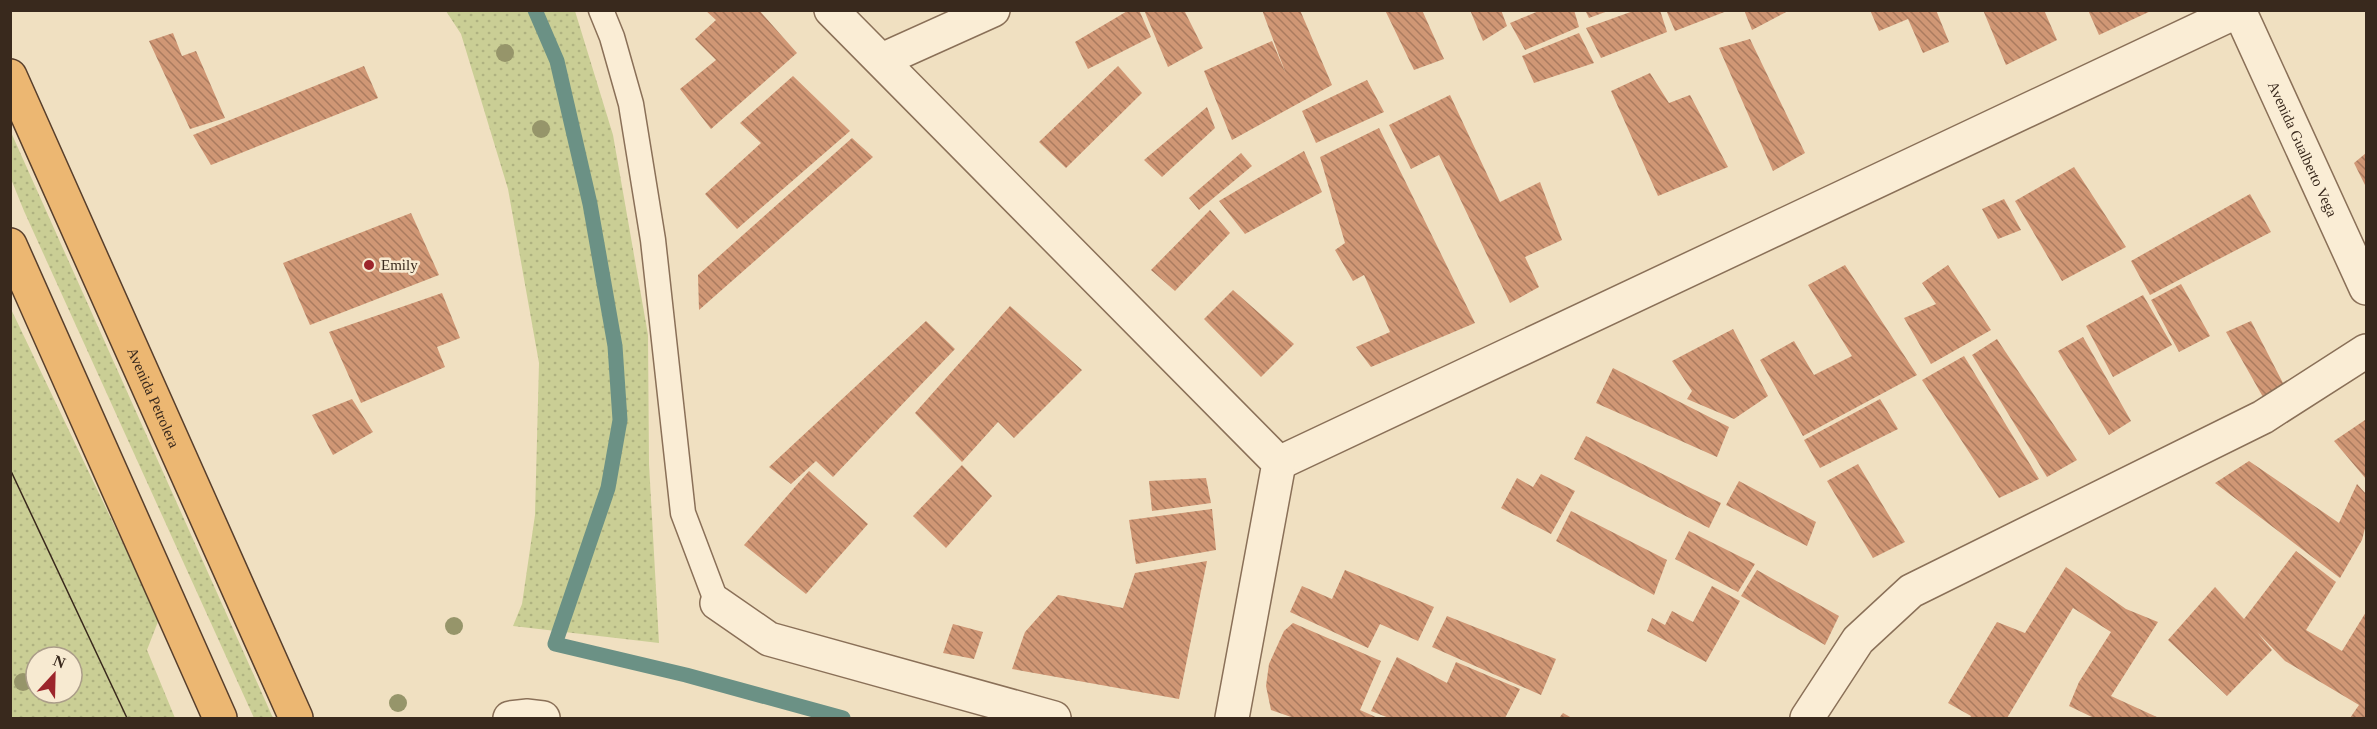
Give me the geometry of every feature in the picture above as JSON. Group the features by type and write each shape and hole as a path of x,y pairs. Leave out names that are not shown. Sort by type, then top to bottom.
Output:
{"highway":[{"name":"Avenida Petrolera","path":"10,76 296,718"},
{"path":"10,245 220,718"}],"street":[{"path":"831,10 1279,463"},
{"path":"882,60 993,10"},
{"path":"1279,463 2240,11"},
{"name":"Avenida Gualberto Vega","path":"2240,11 2367,288"},
{"path":"1807,718 1858,640 1911,591 2263,417 2367,351"},
{"path":"1232,718 1279,463"},
{"path":"717,603 769,639 1054,718"},
{"path":"510,718 543,718"}],"lane":[{"path":"601,10 612,37 635,127 653,240 683,513 717,603"}],"green space":[{"path":"446,11 575,11 613,135 648,335 649,464 659,643 513,626 522,604 535,515 539,363 508,189 461,34"},
{"path":"10,130 273,718 254,718 24,211 11,179"},
{"path":"10,307 159,619 147,650 175,718 11,718"}],"building":[{"path":"705,10 759,10 797,53 711,129 680,89 716,60 695,39 716,20"},
{"path":"1129,10 1139,10 1151,37 1088,69 1075,42"},
{"path":"1144,10 1184,10 1203,48 1168,67"},
{"path":"1262,10 1300,10 1332,85 1232,140 1204,71 1272,41 1286,74"},
{"path":"1385,10 1422,10 1444,59 1414,70"},
{"path":"1470,10 1501,10 1507,26 1483,41"},
{"path":"1541,10 1574,10 1579,27 1525,50 1510,23"},
{"path":"1585,10 1608,10 1608,11 1589,18"},
{"path":"1636,10 1660,10 1667,32 1601,58 1586,28"},
{"path":"1666,10 1727,10 1727,11 1675,31"},
{"path":"1744,10 1790,10 1752,30"},
{"path":"1870,10 1936,10 1949,42 1923,53 1908,19 1879,31"},
{"path":"1983,10 2044,10 2057,40 2006,65"},
{"path":"2088,10 2153,10 2099,35"},
{"path":"173,33 182,56 196,51 225,118 190,129 149,41"},
{"path":"1579,33 1594,63 1534,83 1522,56"},
{"path":"1750,39 1805,153 1773,171 1719,48"},
{"path":"364,66 378,98 211,165 193,135"},
{"path":"1118,66 1142,93 1066,168 1039,142"},
{"path":"1650,73 1669,103 1690,95 1728,167 1658,196 1611,91"},
{"path":"793,76 850,131 737,229 705,194 761,143 740,123"},
{"path":"1367,80 1384,112 1316,143 1302,111"},
{"path":"1450,95 1500,202 1540,182 1562,240 1525,257 1539,287 1510,303 1439,155 1411,169 1389,125"},
{"path":"1207,107 1215,128 1162,177 1144,160"},
{"path":"1379,128 1475,323 1371,367 1356,347 1390,332 1364,275 1353,281 1335,250 1345,243 1320,157"},
{"path":"852,138 873,157 699,310 698,275"},
{"path":"1304,151 1322,192 1245,234 1219,201"},
{"path":"1241,153 1252,166 1199,210 1189,198"},
{"path":"2366,153 2366,187 2354,163"},
{"path":"2074,167 2126,247 2062,281 2015,201"},
{"path":"2250,194 2271,232 2150,295 2131,261"},
{"path":"2004,199 2021,230 1998,239 1982,209"},
{"path":"1210,210 1230,233 1175,291 1151,270"},
{"path":"411,213 439,275 310,325 283,263"},
{"path":"1845,265 1917,375 1803,436 1760,360 1794,341 1814,375 1852,356 1808,285"},
{"path":"1948,265 1991,330 1931,364 1904,318 1936,304 1922,283"},
{"path":"2181,284 2210,336 2179,352 2151,300"},
{"path":"1233,290 1294,344 1261,377 1204,319"},
{"path":"442,293 460,338 437,347 445,367 361,403 329,332"},
{"path":"2143,295 2172,345 2113,377 2086,326"},
{"path":"1010,306 1082,370 1014,438 998,422 962,462 915,413"},
{"path":"926,321 955,349 833,477 816,461 791,484 769,467"},
{"path":"2251,321 2284,385 2263,397 2226,332"},
{"path":"1733,329 1768,396 1734,419 1687,399 1692,391 1672,361"},
{"path":"2083,337 2131,421 2109,435 2058,351"},
{"path":"1997,339 2077,460 2047,477 1972,355"},
{"path":"1964,356 2039,479 1999,498 1922,380"},
{"path":"1613,368 1729,427 1717,457 1596,403"},
{"path":"352,399 373,432 333,455 312,415"},
{"path":"1880,399 1898,429 1820,468 1804,440"},
{"path":"2365,420 2366,422 2366,479 2334,441"},
{"path":"1586,436 1721,503 1709,528 1574,459"},
{"path":"2249,461 2339,523 2357,484 2366,494 2366,524 2362,540 2340,578 2215,483"},
{"path":"1858,464 1905,542 1873,558 1827,481"},
{"path":"962,465 992,496 946,548 913,516"},
{"path":"809,471 868,524 806,594 744,545"},
{"path":"1541,474 1575,491 1551,534 1501,508 1517,478 1533,487"},
{"path":"1206,478 1211,503 1152,511 1149,481"},
{"path":"1739,481 1816,522 1807,546 1726,505"},
{"path":"1212,509 1216,550 1136,564 1129,520"},
{"path":"1571,511 1667,560 1654,595 1556,541"},
{"path":"1689,531 1755,564 1738,592 1675,559"},
{"path":"2296,551 2336,582 2306,630 2342,651 2366,612 2366,718 2350,718 2359,705 2285,661 2257,632 2272,650 2227,696 2168,640 2215,587 2244,619"},
{"path":"1207,561 1179,699 1012,669 1025,632 1058,595 1123,608 1135,573"},
{"path":"2066,567 2126,609 2158,622 2111,696 2159,718 2094,718 2069,706 2079,682 2111,632 2073,608 2007,718 1970,718 1971,716 1948,703 1997,622 2025,633"},
{"path":"1345,570 1434,607 1418,641 1380,624 1368,648 1290,612 1302,586 1332,599"},
{"path":"1757,570 1839,616 1825,645 1741,596"},
{"path":"1712,586 1740,601 1706,662 1647,631 1652,618 1665,625 1672,611 1693,622"},
{"path":"1447,616 1556,659 1541,695 1432,647"},
{"path":"1293,623 1381,661 1360,710 1378,718 1294,718 1271,710 1266,686 1269,664 1284,631"},
{"path":"953,624 983,632 974,659 943,653"},
{"path":"1397,657 1447,683 1456,662 1520,689 1505,718 1389,718 1371,711"},
{"path":"1563,713 1572,718 1559,718"}],"waterway":[{"path":"535,10 557,61 590,204 615,346 620,420 608,488 555,644 686,675 843,718"}],"tram line":[{"path":"10,469 127,718"}],"place":[{"name":"Emily","path":"369,265"}]}
